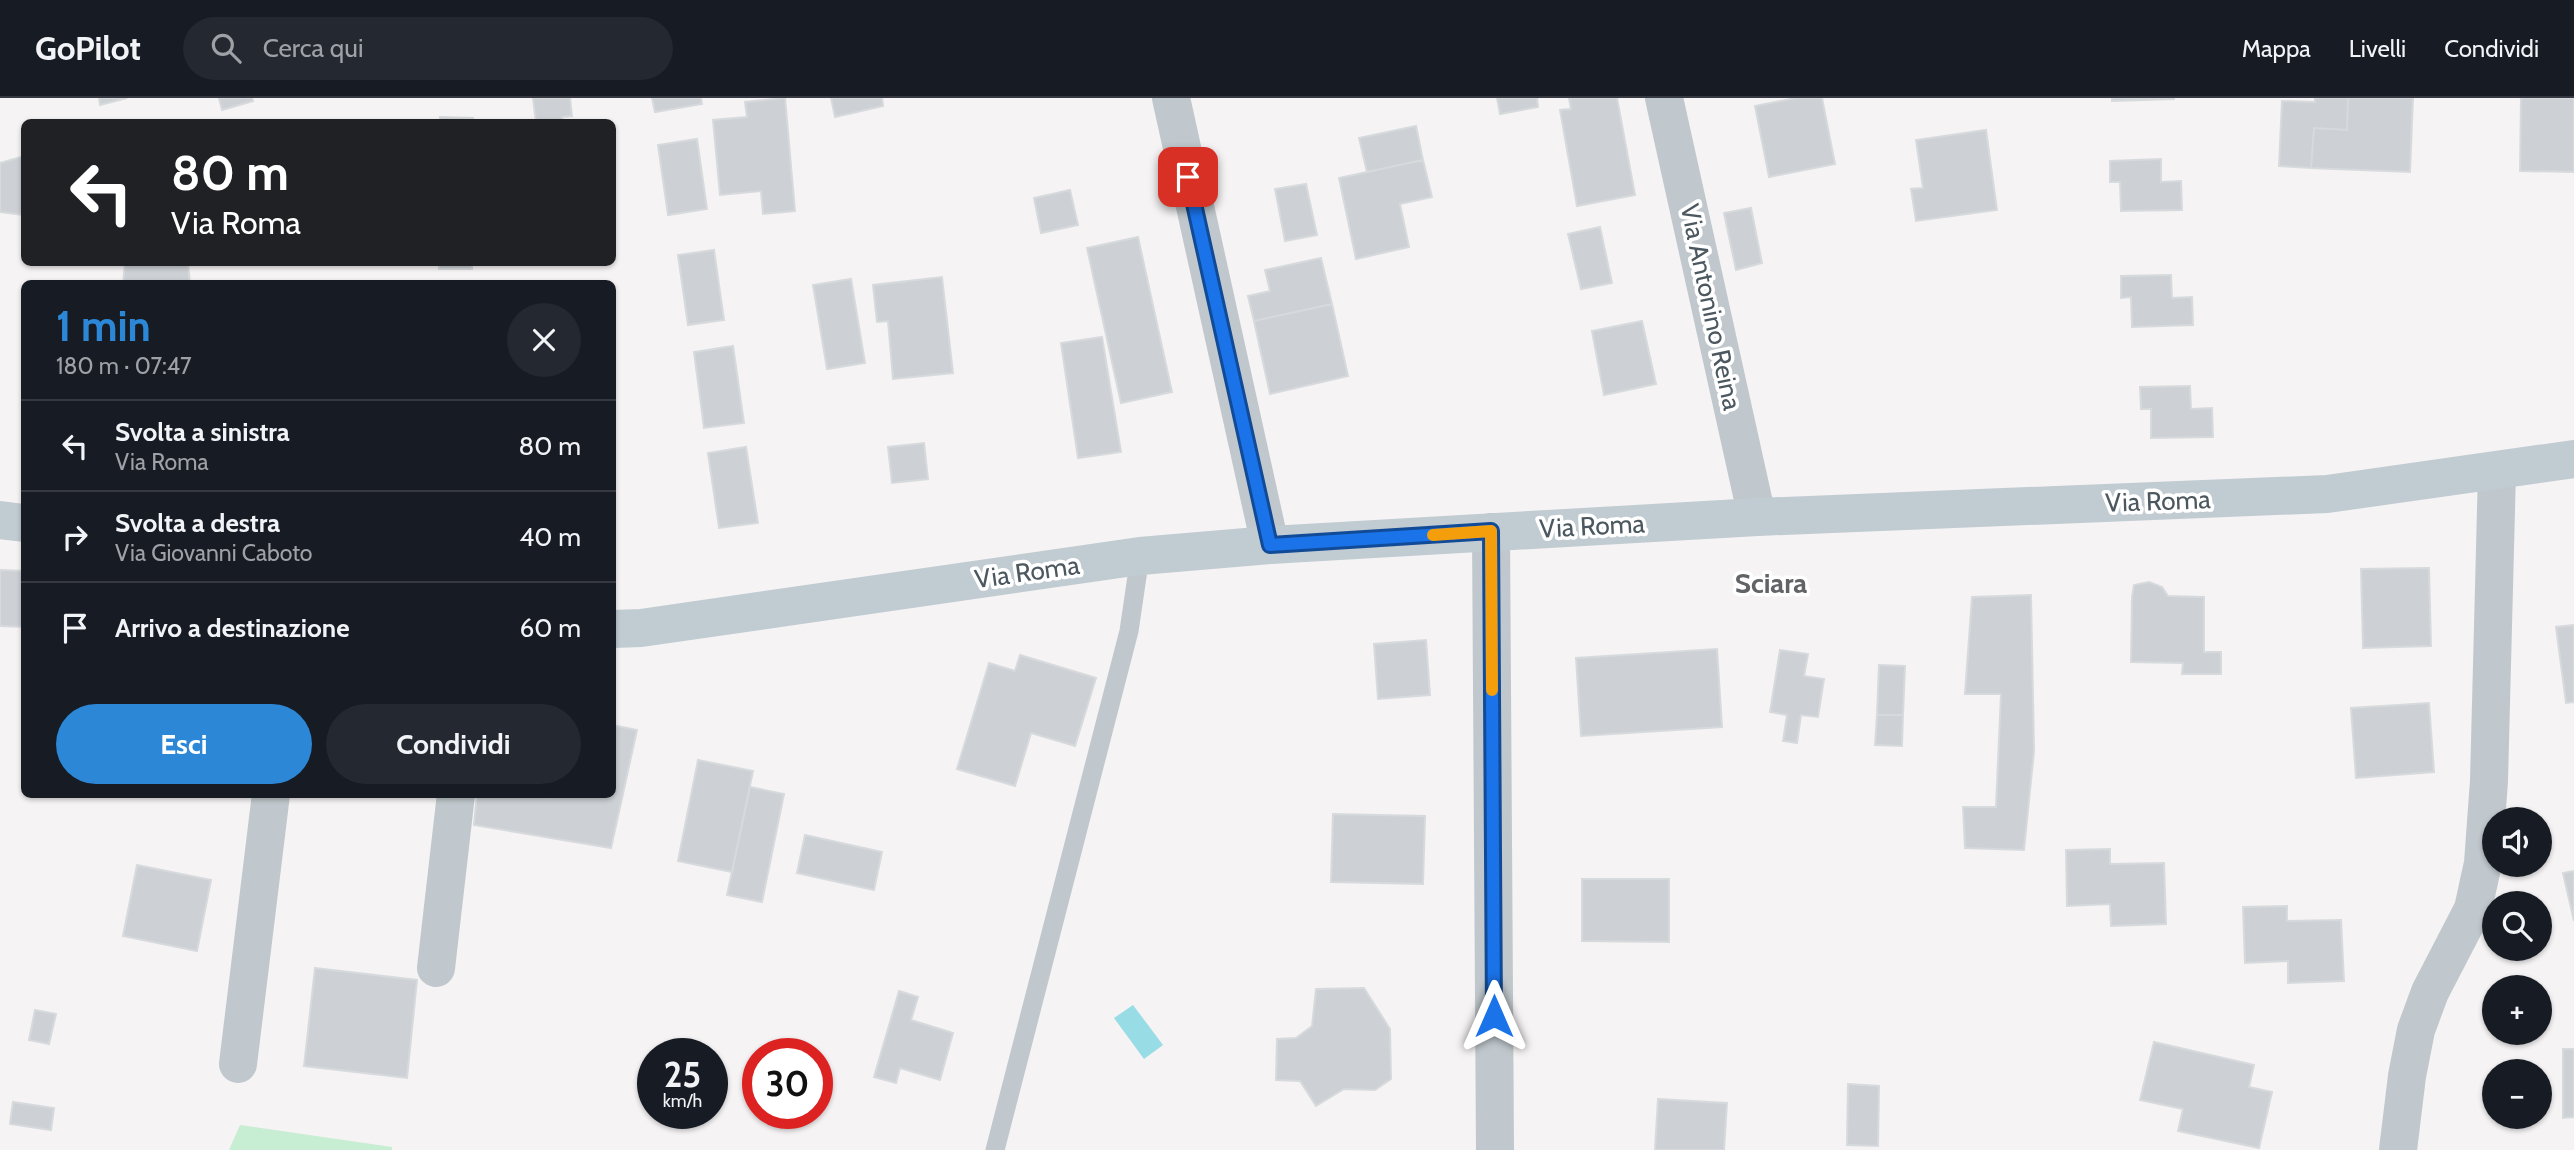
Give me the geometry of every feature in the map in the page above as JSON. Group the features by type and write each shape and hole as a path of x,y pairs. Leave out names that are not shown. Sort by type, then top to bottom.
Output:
{"main road":[{"name":"Via Roma","path":"616,629 641,628 1140,556 1491,531 1757,517 2327,494 2574,459"},
{"path":"0,520 21,523"}],"street":[{"path":"1171,98 1270,545"},
{"name":"Via Antonino Reina","path":"1664,98 1757,517"},
{"path":"2398,1150 2416,1030 2430,992 2473,909 2483,863 2489,781 2497,471"},
{"path":"1491,531 1494,1150"},
{"path":"238,1064 271,798"},
{"path":"436,968 456,798"}],"lane":[{"path":"995,1150 1129,631 1140,556"}],"green space":[{"path":"240,1125 392,1147 392,1150 229,1150"}],"water":[{"path":"1133,1005 1163,1045 1144,1059 1114,1018"}],"building":[{"path":"99,98 127,98 100,105"},
{"path":"219,98 252,98 253,101 222,110"},
{"path":"533,98 570,98 572,116 562,119 536,119"},
{"path":"652,98 701,98 702,104 655,112"},
{"path":"785,98 795,211 763,214 761,191 720,195 713,120 747,117 745,102"},
{"path":"831,98 882,98 883,106 835,117"},
{"path":"1497,98 1537,98 1538,107 1500,114"},
{"path":"1569,98 1617,98 1635,195 1577,206 1560,110 1571,109"},
{"path":"1796,98 1822,98 1835,164 1769,177 1755,106"},
{"path":"2112,98 2174,98 2174,99 2112,101"},
{"path":"2315,98 2348,98 2347,130 2314,128 2311,168 2279,166 2282,101 2315,102"},
{"path":"2348,98 2413,98 2410,172 2311,168 2314,128 2347,130"},
{"path":"2521,98 2574,98 2574,172 2520,171"},
{"path":"440,117 473,118 473,119"},
{"path":"1416,126 1423,160 1367,172 1359,138"},
{"path":"1986,130 1997,210 1916,221 1911,189 1923,188 1916,140"},
{"path":"697,139 707,209 668,215 658,145"},
{"path":"21,157 21,215 0,212 0,163"},
{"path":"2161,159 2161,182 2181,181 2182,210 2121,211 2120,182 2110,182 2110,161"},
{"path":"1423,160 1432,197 1400,204 1409,247 1356,259 1339,178"},
{"path":"1306,184 1317,235 1285,241 1275,189"},
{"path":"1070,190 1078,225 1041,233 1034,198"},
{"path":"1751,208 1762,263 1736,270 1724,213"},
{"path":"1600,227 1612,283 1581,289 1568,234"},
{"path":"1138,237 1172,392 1121,403 1087,248"},
{"path":"714,250 724,320 688,325 678,255"},
{"path":"1321,258 1332,304 1254,321 1248,296 1270,291 1265,270"},
{"path":"125,266 188,266 190,280 123,280"},
{"path":"439,266 472,266 472,269 439,269"},
{"path":"2171,275 2172,298 2192,297 2193,325 2132,327 2131,297 2121,298 2121,276"},
{"path":"942,277 953,373 893,379 888,321 877,322 873,285"},
{"path":"851,279 865,363 827,369 813,285"},
{"path":"1332,304 1348,376 1270,394 1254,321"},
{"path":"1642,321 1656,384 1604,395 1592,331"},
{"path":"1102,337 1121,452 1078,458 1061,343"},
{"path":"733,346 744,423 704,428 694,352"},
{"path":"2190,386 2191,409 2212,408 2213,437 2151,438 2151,409 2141,409 2140,387"},
{"path":"924,443 928,479 892,483 888,447"},
{"path":"746,447 758,523 719,528 708,453"},
{"path":"2429,568 2431,646 2363,648 2361,569"},
{"path":"0,570 21,571 21,627 0,626"},
{"path":"2149,582 2162,587 2168,596 2204,597 2204,652 2221,652 2221,674 2182,674 2183,663 2131,662 2134,585"},
{"path":"2031,595 2034,751 2024,850 1965,848 1963,807 1996,807 2001,694 1965,694 1972,597"},
{"path":"2574,625 2574,702 2566,703 2556,627"},
{"path":"1426,640 1430,695 1378,699 1374,644"},
{"path":"1717,649 1722,727 1581,736 1576,658"},
{"path":"1780,650 1808,654 1804,676 1824,679 1818,717 1801,715 1797,743 1783,741 1787,715 1770,712"},
{"path":"1020,655 1096,678 1075,746 1031,733 1015,786 957,769 989,663 1015,671"},
{"path":"1879,665 1905,666 1903,715 1877,715"},
{"path":"2429,703 2434,772 2356,778 2351,708"},
{"path":"1877,715 1903,715 1902,746 1875,745"},
{"path":"616,726 637,730 611,848 474,825 477,798 616,798"},
{"path":"698,760 753,771 732,872 678,861"},
{"path":"750,787 784,794 762,902 727,895"},
{"path":"1333,814 1425,816 1423,884 1331,882"},
{"path":"805,835 882,852 874,890 797,873"},
{"path":"2110,849 2110,864 2164,863 2166,924 2111,926 2110,904 2067,906 2066,850"},
{"path":"137,865 211,880 197,951 123,936"},
{"path":"2574,871 2574,921 2563,873"},
{"path":"1582,879 1669,879 1669,942 1582,941"},
{"path":"2287,906 2287,921 2341,920 2344,981 2288,983 2288,961 2245,963 2243,907"},
{"path":"315,968 417,980 407,1078 304,1066"},
{"path":"1364,988 1390,1029 1391,1079 1375,1090 1344,1089 1316,1106 1300,1081 1276,1080 1277,1039 1296,1038 1312,1026 1316,989"},
{"path":"899,991 918,997 911,1020 953,1033 940,1080 900,1068 896,1083 874,1077"},
{"path":"35,1010 56,1014 49,1044 29,1040"},
{"path":"2154,1042 2254,1065 2249,1087 2272,1092 2259,1148 2178,1131 2183,1109 2140,1100"},
{"path":"2563,1049 2574,1049 2574,1117 2563,1118"},
{"path":"1848,1084 1879,1086 1878,1146 1847,1145"},
{"path":"1658,1099 1727,1103 1724,1150 1655,1150"},
{"path":"13,1102 54,1108 51,1130 10,1124"}],"slow traffic":[{"path":"1433,535 1491,531 1492,690"}],"district":[{"name":"Sciara","path":"1771,583"}],"route":[{"path":"1188,177 1270,545 1491,531 1494,1016"}]}
